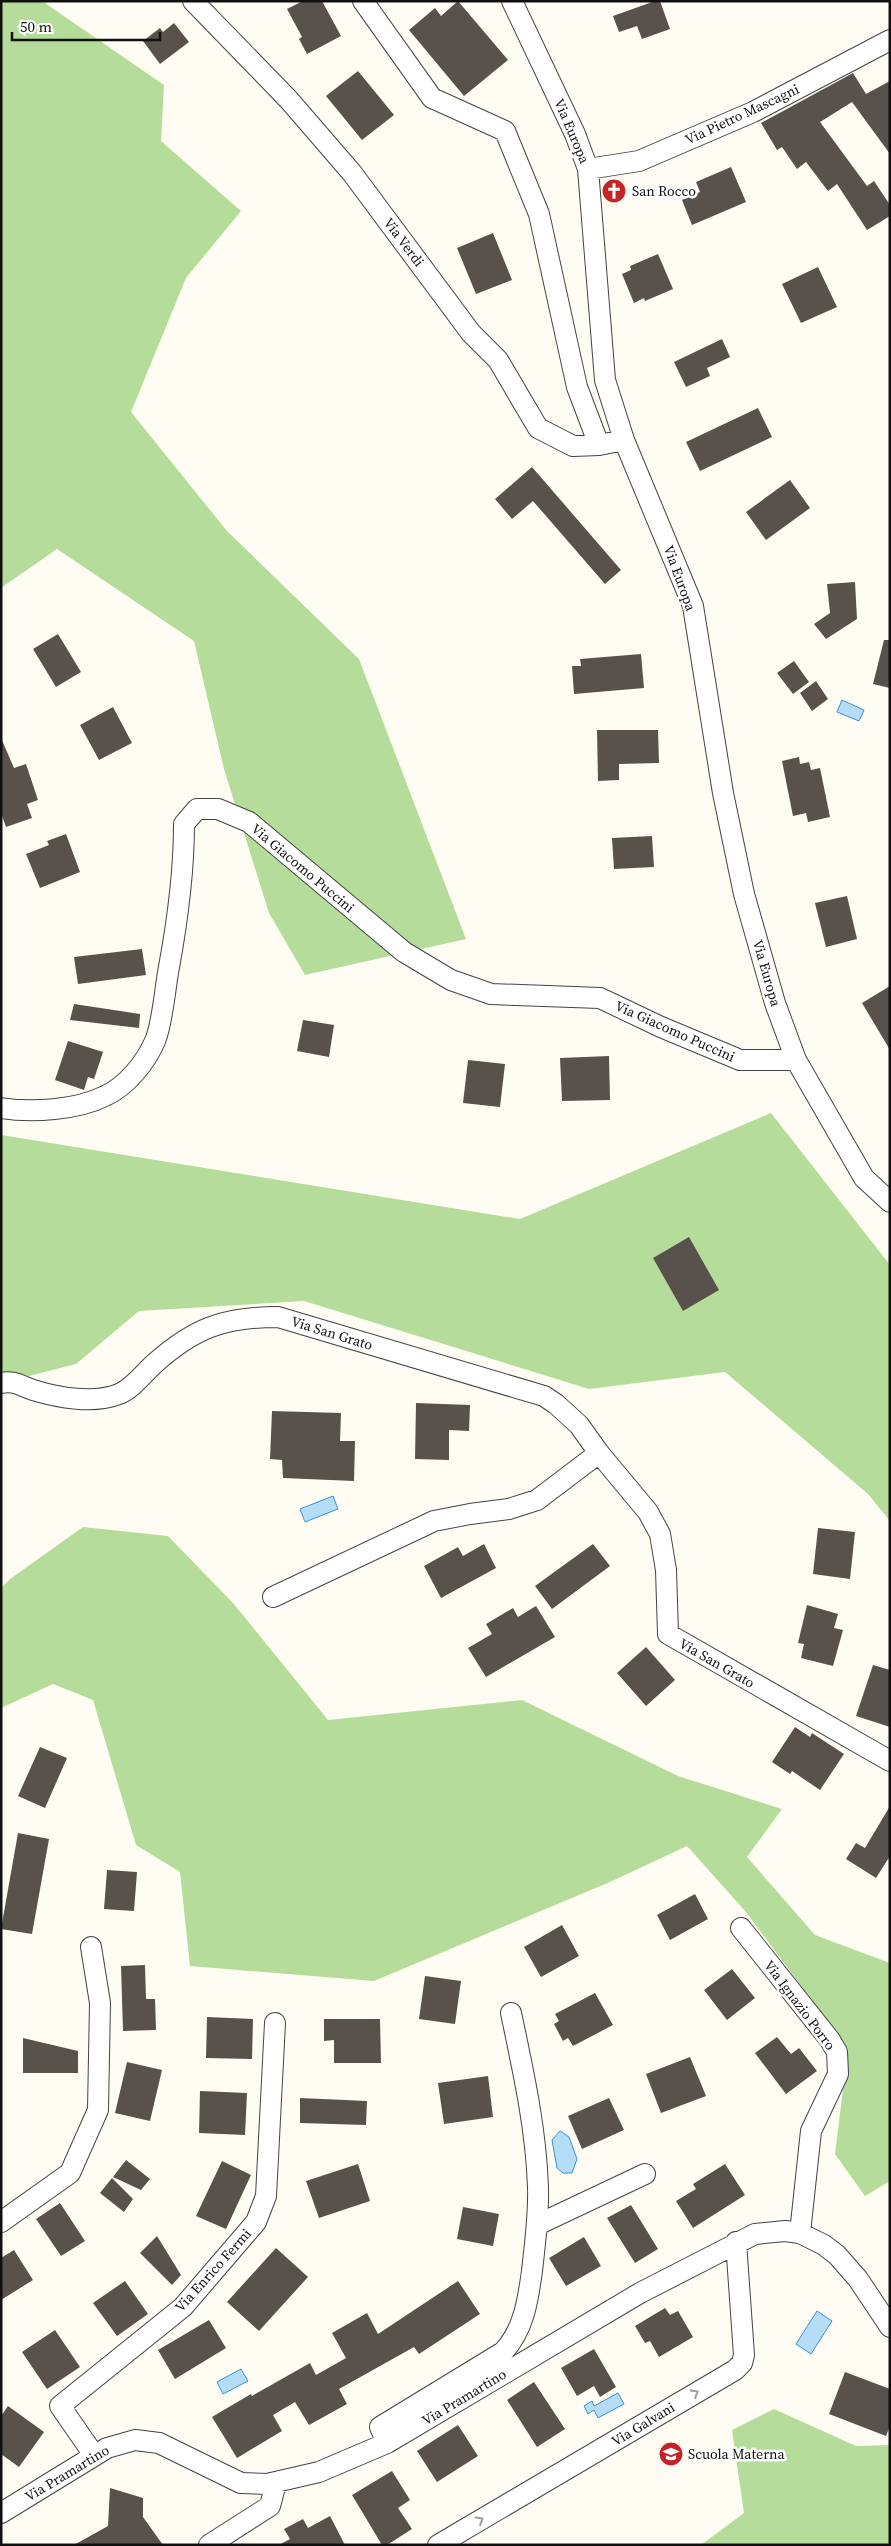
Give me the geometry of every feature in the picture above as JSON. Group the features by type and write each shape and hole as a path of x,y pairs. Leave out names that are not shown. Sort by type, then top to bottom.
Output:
{"street":[{"name":"Via Verdi","path":"193,1 289,100 352,172 471,333 498,360 538,428 573,446 599,445 624,440"},
{"path":"363,1 432,98 505,131 539,214 577,387 599,445"},
{"name":"Via Europa","path":"512,1 575,134 588,169 604,380 624,440 693,606 723,793 744,894 775,1003 796,1060 864,1178 890,1202"},
{"name":"Via Pietro Mascagni","path":"588,169 639,161 753,112 890,40"},
{"name":"Via Giacomo Puccini","path":"1,1108 16,1110 63,1108 106,1096 136,1072 155,1040 180,912 184,867 184,824 197,809 218,809 249,822 404,952 452,980 491,994 600,998 661,1027 740,1060 796,1060"},
{"name":"Via San Grato","path":"1,1383 12,1380 34,1390 73,1398 105,1397 121,1393 171,1348 206,1328 232,1320 278,1317 544,1396 579,1425 599,1453 648,1512 660,1534 666,1570 668,1634 890,1761"},
{"path":"274,1597 434,1521 470,1514 509,1510 537,1500 599,1453"},
{"name":"Via Ignazio Porro","path":"741,1928 830,2040 837,2052 838,2074 811,2131 800,2234"},
{"path":"1,2222 70,2173 98,2110 100,2003 91,1947"},
{"path":"387,2443 380,2427 503,2352 518,2332 528,2297 537,2225 538,2188 535,2140 530,2104 512,2013"},
{"name":"Via Enrico Fermi","path":"94,2456 60,2406 183,2307 256,2222 266,2196 275,2023"},
{"path":"537,2225 645,2174"},
{"name":"Via Pramartino","path":"1,2513 94,2456 124,2442 148,2441 159,2443 241,2483 276,2483 319,2472 387,2443 640,2293 736,2242 755,2234 771,2232 800,2234 824,2245 837,2255 858,2279 890,2327"},
{"name":"Via Galvani","path":"438,2545 735,2370 742,2363 744,2355 736,2242"},
{"path":"209,2545 270,2506 276,2483"}],"green space":[{"path":"1,1 42,1 164,85 161,141 241,211 186,278 131,412 227,531 359,659 466,939 305,975 269,913 224,769 194,641 57,549 1,588"},
{"path":"771,1113 890,1265 890,1521 868,1494 725,1372 589,1389 304,1301 139,1311 76,1364 1,1383 1,1135 520,1219"},
{"path":"83,1527 168,1536 233,1603 328,1720 522,1700 678,1776 782,1809 747,1857 815,1935 890,1963 890,2181 865,2196 835,2154 848,2049 746,1912 687,1846 610,1882 374,1981 190,1966 180,1872 136,1845 93,1700 53,1684 1,1708 1,1588 10,1579"},
{"path":"774,2409 856,2446 890,2445 890,2545 701,2545 744,2513 732,2430"}],"water":[{"path":"842,700 864,710 859,721 837,712"},
{"path":"333,1496 338,1509 305,1522 300,1509"},
{"path":"560,2131 569,2137 577,2159 572,2173 563,2173 557,2168 552,2140"},
{"path":"817,2311 832,2321 811,2354 796,2344"},
{"path":"241,2369 248,2381 223,2394 217,2382"},
{"path":"618,2393 624,2404 598,2418 594,2410 588,2414 584,2406 592,2401 594,2406"}],"building":[{"path":"303,1 322,1 341,36 307,54 299,39 302,37 287,9"},
{"path":"458,1 508,60 464,96 409,30 435,8 441,16"},
{"path":"655,1 660,1 670,29 642,39 637,26 619,32 613,16"},
{"path":"174,23 189,42 160,64 143,41 160,28 163,32"},
{"path":"358,71 394,115 362,140 326,96"},
{"path":"853,73 866,94 890,81 890,154 852,102 820,122 867,186 874,181 890,205 890,216 867,230 837,184 828,191 806,162 797,169 782,147 777,150 761,123"},
{"path":"731,167 746,202 692,225 682,200 700,192 696,182"},
{"path":"493,233 512,280 476,294 457,248"},
{"path":"658,254 673,289 645,301 644,298 634,303 622,274 631,270 630,266"},
{"path":"818,267 837,307 801,323 782,284"},
{"path":"722,339 730,357 707,368 710,376 686,387 674,362"},
{"path":"758,408 772,437 700,471 686,442"},
{"path":"532,467 621,570 605,584 533,501 512,519 495,499"},
{"path":"790,480 810,508 766,540 746,512"},
{"path":"855,582 857,619 826,639 814,624 830,613 827,584"},
{"path":"58,634 81,672 56,687 33,649"},
{"path":"884,640 890,640 890,688 873,684"},
{"path":"641,654 644,688 574,694 572,666 581,666 580,659"},
{"path":"794,661 809,682 793,694 777,673"},
{"path":"816,681 828,699 812,711 800,693"},
{"path":"113,707 132,743 99,760 80,725"},
{"path":"597,730 658,730 659,763 619,764 619,780 598,781"},
{"path":"1,738 14,768 26,764 38,800 27,804 32,818 6,827 1,813"},
{"path":"799,757 800,764 809,762 811,770 820,768 830,817 808,822 806,813 793,816 782,761"},
{"path":"66,834 80,872 40,888 26,854 49,845 47,841"},
{"path":"652,836 654,867 614,869 612,838"},
{"path":"847,896 857,939 826,947 815,903"},
{"path":"142,949 146,975 78,984 74,957"},
{"path":"890,986 890,1050 862,1003"},
{"path":"74,1004 140,1014 139,1028 70,1020"},
{"path":"303,1020 334,1025 329,1057 297,1051"},
{"path":"68,1041 103,1052 94,1079 88,1077 84,1090 55,1080"},
{"path":"609,1056 610,1100 562,1101 560,1058"},
{"path":"468,1060 505,1064 500,1107 463,1103"},
{"path":"689,1237 719,1290 683,1311 653,1258"},
{"path":"416,1403 470,1405 469,1431 449,1430 449,1460 415,1459"},
{"path":"272,1411 341,1413 340,1441 355,1441 354,1481 283,1478 282,1460 270,1459"},
{"path":"818,1528 855,1532 850,1579 813,1574"},
{"path":"484,1544 496,1568 441,1598 424,1566 458,1547 463,1556"},
{"path":"593,1544 610,1566 552,1609 535,1586"},
{"path":"807,1605 838,1614 834,1628 843,1630 833,1666 801,1658 804,1644 798,1643"},
{"path":"536,1606 555,1637 486,1677 468,1648 492,1634 486,1624 513,1608 518,1617"},
{"path":"646,1647 675,1680 646,1706 617,1673"},
{"path":"873,1665 890,1670 890,1727 856,1716"},
{"path":"795,1727 810,1737 812,1733 844,1754 820,1790 792,1771 790,1774 772,1762"},
{"path":"40,1747 67,1758 45,1808 18,1796"},
{"path":"890,1806 890,1856 876,1878 846,1859 856,1843 865,1848"},
{"path":"18,1833 49,1839 32,1934 1,1929"},
{"path":"107,1870 137,1872 134,1911 104,1909"},
{"path":"695,1894 708,1919 670,1940 657,1915"},
{"path":"562,1925 579,1956 541,1977 524,1947"},
{"path":"145,1965 146,1999 155,1999 156,2030 123,2031 121,1966"},
{"path":"732,1969 755,1998 727,2020 704,1990"},
{"path":"425,1976 461,1981 455,2024 419,2019"},
{"path":"595,1993 613,2025 573,2046 568,2038 563,2041 554,2024 559,2021 555,2014"},
{"path":"207,2017 253,2019 252,2059 206,2058"},
{"path":"324,2019 380,2019 381,2063 334,2063 334,2040 324,2041"},
{"path":"777,2037 791,2054 799,2048 817,2071 786,2094 755,2053"},
{"path":"23,2038 78,2051 78,2073 23,2073"},
{"path":"690,2057 706,2096 661,2113 646,2074"},
{"path":"127,2062 162,2070 150,2121 115,2113"},
{"path":"488,2076 493,2117 444,2124 438,2083"},
{"path":"200,2091 247,2093 245,2135 199,2133"},
{"path":"300,2098 367,2101 366,2125 300,2123"},
{"path":"609,2098 624,2130 582,2149 568,2116"},
{"path":"126,2160 150,2179 141,2190 113,2177"},
{"path":"222,2161 251,2175 226,2229 196,2216"},
{"path":"358,2164 370,2201 319,2218 306,2181"},
{"path":"725,2164 745,2195 693,2228 676,2201 696,2189 693,2184"},
{"path":"112,2178 133,2199 124,2212 100,2193"},
{"path":"60,2203 85,2241 61,2256 36,2219"},
{"path":"631,2205 658,2249 635,2263 607,2218"},
{"path":"463,2207 499,2214 493,2246 457,2239"},
{"path":"157,2236 181,2275 172,2285 140,2253"},
{"path":"584,2237 601,2266 566,2286 549,2258"},
{"path":"276,2248 308,2277 259,2331 227,2302"},
{"path":"14,2250 33,2280 1,2300 1,2258"},
{"path":"125,2281 148,2314 117,2336 93,2303"},
{"path":"458,2281 480,2314 419,2354 414,2347 339,2389 347,2404 309,2425 295,2402 273,2415 282,2431 237,2458 212,2417 310,2363 316,2375 346,2358 332,2333 367,2313 378,2334"},
{"path":"665,2308 670,2315 678,2311 693,2337 659,2357 650,2341 645,2343 635,2326"},
{"path":"209,2320 226,2348 175,2379 158,2350"},
{"path":"55,2330 80,2367 47,2389 22,2352"},
{"path":"594,2349 616,2387 600,2397 594,2386 577,2396 561,2368"},
{"path":"845,2372 890,2389 890,2426 886,2436 829,2414"},
{"path":"534,2382 565,2429 537,2447 507,2400"},
{"path":"8,2406 44,2432 19,2467 1,2454 1,2416"},
{"path":"458,2425 478,2456 437,2482 417,2451"},
{"path":"392,2471 410,2500 398,2508 412,2529 387,2545 382,2545 352,2495"},
{"path":"110,2488 143,2498 143,2517 163,2545 74,2545 108,2526"},
{"path":"330,2516 345,2545 279,2545 290,2539 284,2529 303,2519 308,2528"}],"place":[{"name":"San Rocco","path":"614,191"},
{"name":"Scuola Materna","path":"671,2454"}]}
